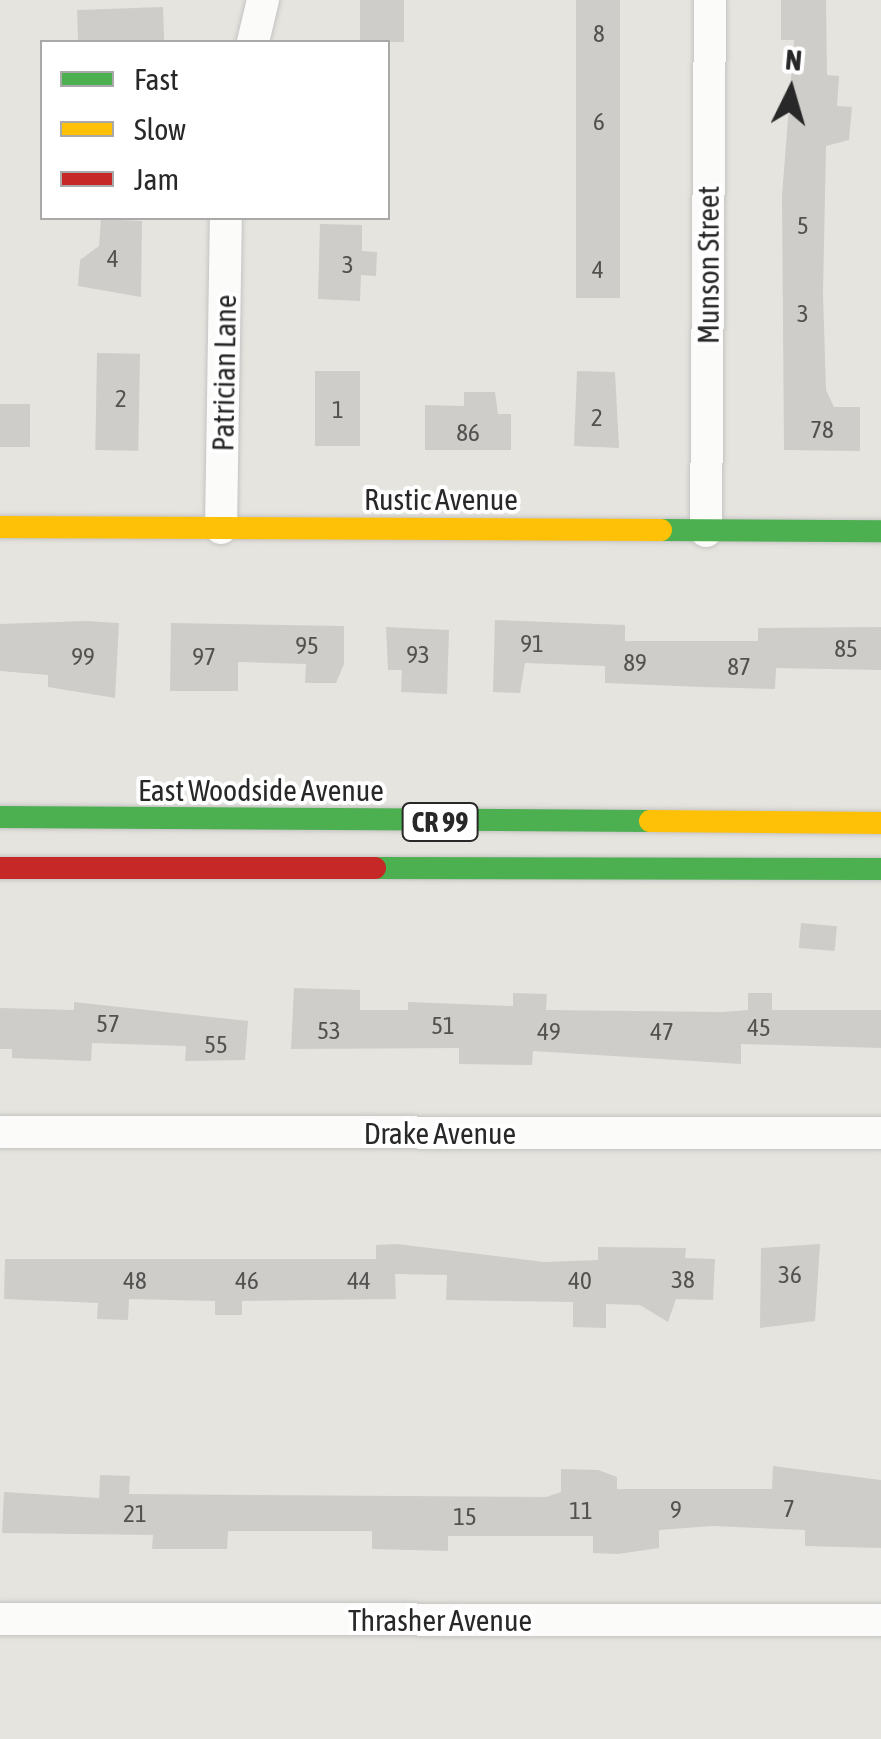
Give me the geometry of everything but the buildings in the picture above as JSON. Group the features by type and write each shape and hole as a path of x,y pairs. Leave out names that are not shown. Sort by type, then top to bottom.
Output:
{"main road":[{"name":"Rustic Avenue","path":"0,527 881,531"},
{"name":"East Woodside Avenue","path":"0,817 881,823"},
{"name":"CR 99","path":"0,868 881,869"}],"street":[{"path":"254,40 262,0"},
{"name":"Munson Street","path":"706,530 710,0"},
{"name":"Patrician Lane","path":"221,528 226,220"},
{"name":"Drake Avenue","path":"0,1132 881,1134"},
{"name":"Thrasher Avenue","path":"0,1619 881,1620"}],"traffic: fast":[{"path":"661,530 881,531"},
{"path":"0,817 650,821"},
{"path":"375,868 881,869"}],"traffic: slow":[{"path":"0,527 661,530"},
{"path":"650,821 881,823"}],"traffic: jam":[{"path":"0,868 375,868"}]}
